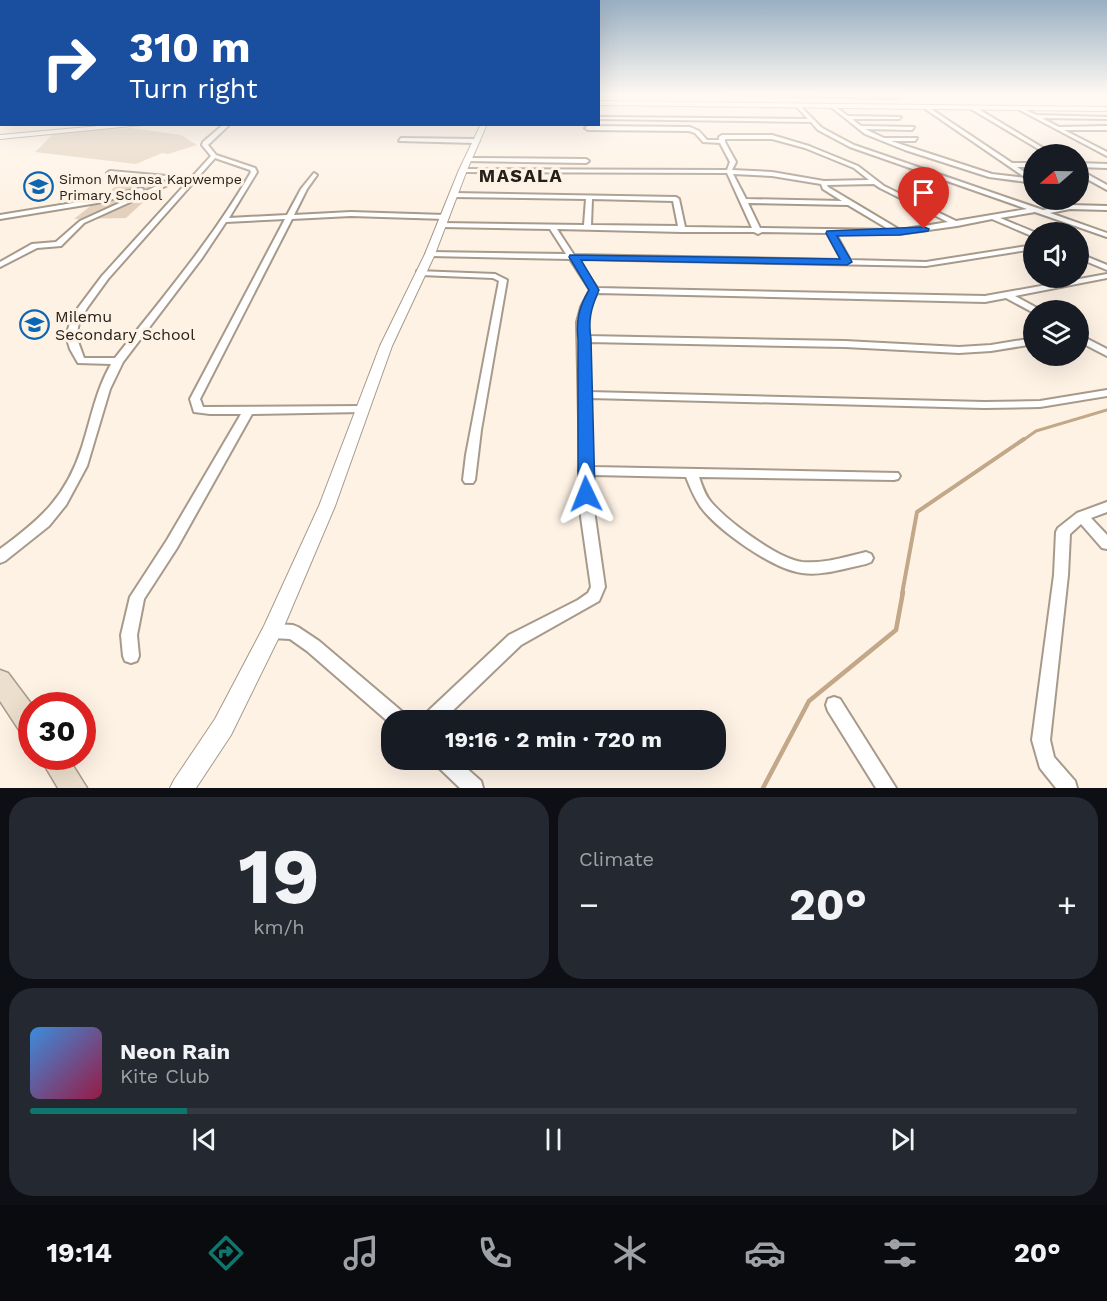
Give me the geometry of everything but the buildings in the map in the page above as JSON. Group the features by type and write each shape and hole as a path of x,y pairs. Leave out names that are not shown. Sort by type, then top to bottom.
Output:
{"main road":[{"path":"0,681 18,707"},
{"path":"62,770 74,788"}],"street":[{"path":"0,137 60,132"},
{"path":"0,557 56,510 90,441 97,407 110,374 224,220 254,172 249,166 214,156 205,145 218,132"},
{"path":"182,788 223,727 272,631 327,506 386,346 430,254 480,132"},
{"path":"696,132 705,141 720,135 763,136 791,141 856,167 874,182 957,224"},
{"path":"718,132 733,162 729,171"},
{"path":"826,132 838,140 876,155 1107,235"},
{"path":"867,132 910,150 991,176 1023,180"},
{"path":"961,132 1023,174"},
{"path":"1013,132 1033,144"},
{"path":"1064,132 1107,154"},
{"path":"880,139 915,139"},
{"path":"401,140 476,141"},
{"path":"876,155 910,150 934,151"},
{"path":"118,361 81,361 72,344 71,335 87,301 214,156"},
{"path":"465,165 586,161"},
{"path":"465,165 729,171 772,174 824,183 874,182"},
{"path":"1009,165 1023,165"},
{"path":"1089,165 1107,166"},
{"path":"729,171 758,232"},
{"path":"110,173 192,179"},
{"path":"314,175 304,189 195,399 198,410 248,412 363,409"},
{"path":"1089,177 1107,188"},
{"path":"0,265 35,246 58,244 82,222 178,179"},
{"path":"824,183 825,188 847,203 899,232"},
{"path":"0,217 157,188"},
{"path":"454,195 676,199 682,230"},
{"path":"587,228 590,198"},
{"path":"744,201 847,203"},
{"path":"1092,207 1107,208"},
{"path":"1092,207 1107,213"},
{"path":"224,220 386,214 444,221 552,227 831,233 899,232 1047,210"},
{"path":"994,218 1023,230"},
{"path":"552,227 594,290"},
{"path":"831,233 847,262"},
{"path":"430,254 943,263 1023,249"},
{"path":"1089,263 1107,275"},
{"path":"420,273 495,276 503,280 499,316 471,455 469,480"},
{"path":"594,290 938,300 1009,296 1107,275"},
{"path":"442,710 515,640 594,597 598,587 588,517 585,471 585,339 582,322 585,307 594,290"},
{"path":"1009,296 1023,304"},
{"path":"585,339 845,344 960,350 1023,343"},
{"path":"1089,343 1107,353"},
{"path":"585,395 995,405 1040,404 1107,393"},
{"path":"131,656 129,635 137,597 172,544 248,412"},
{"path":"585,471 894,476"},
{"path":"691,473 695,486 706,505 766,552 792,566 814,569 866,558"},
{"path":"1068,788 1046,762 1041,740 1064,532 1082,516 1107,507"},
{"path":"1082,516 1107,544"},
{"path":"272,631 293,633 313,646 387,710"},
{"path":"834,705 887,788"},
{"path":"454,770 474,788"}],"shaded area":[{"path":"157,132 181,135 197,145 168,154 162,153 136,164 35,152 54,133"},
{"path":"162,185 126,218 74,219 116,186"}],"waterway":[{"path":"1022,441 1036,431 1107,410"},
{"path":"902,594 917,512 1024,439"},
{"path":"763,788 809,701 896,630 903,592"}],"place":[{"name":"Simon Mwansa Kapwempe Primary School","path":"38,187"},
{"name":"Milemu Secondary School","path":"34,325"}],"district":[{"name":"MASALA","path":"521,176"}],"route":[{"path":"586,494 585,339 582,322 585,307 594,290 574,257 847,262 831,233 899,232 924,229"}]}
